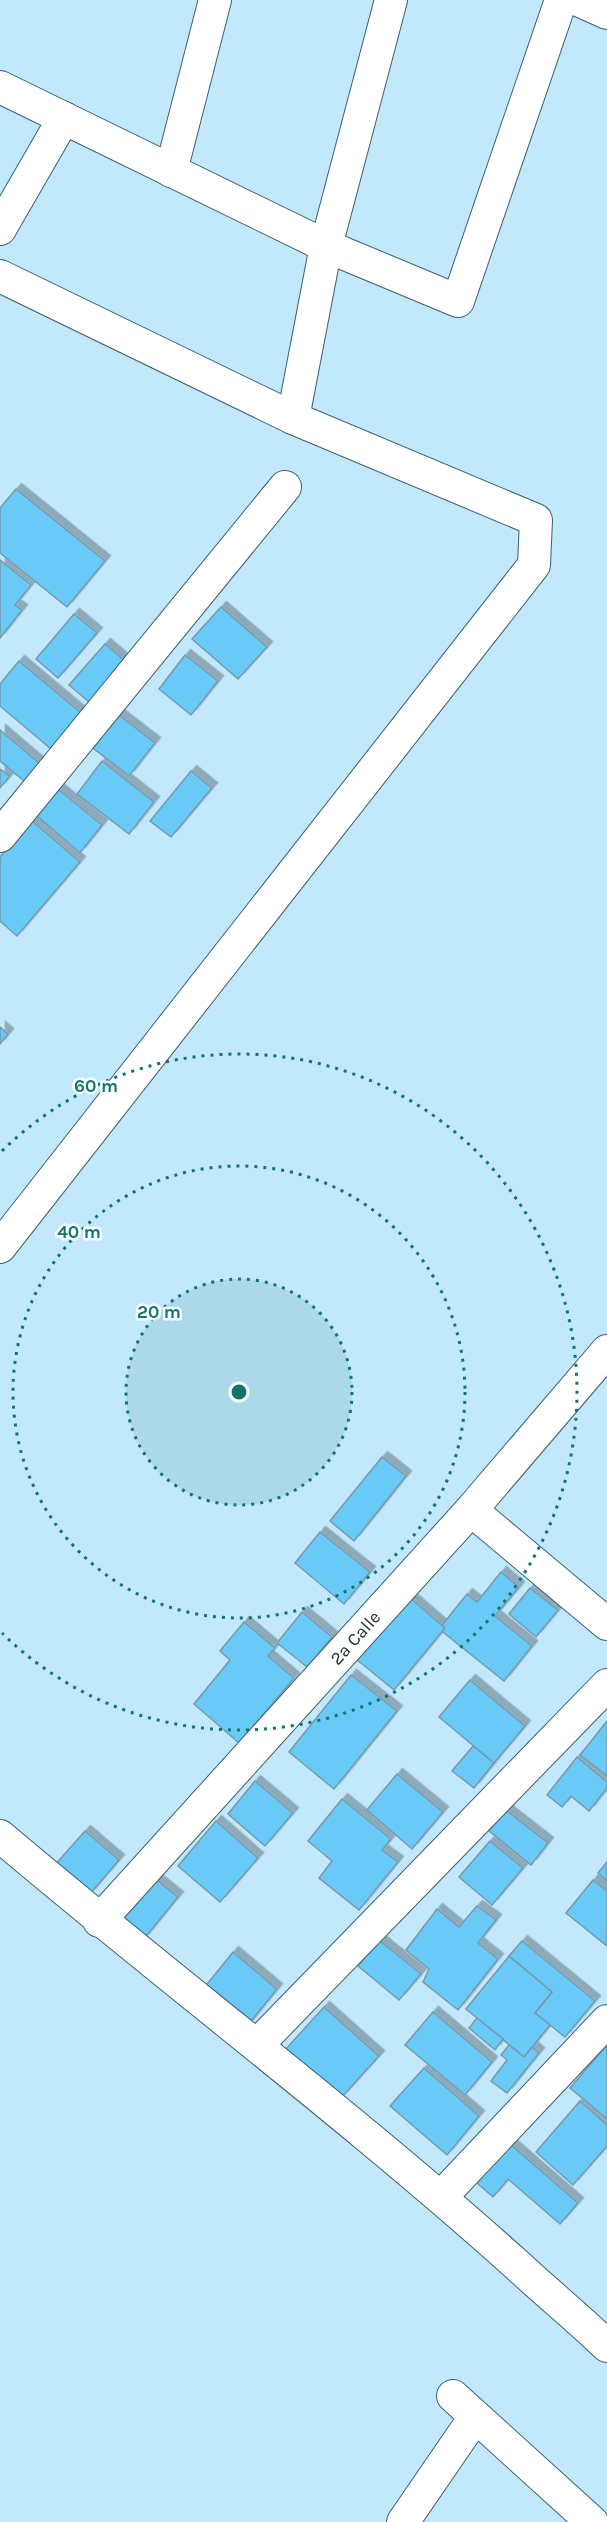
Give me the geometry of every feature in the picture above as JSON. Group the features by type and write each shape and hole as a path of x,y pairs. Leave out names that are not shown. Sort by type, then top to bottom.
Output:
{"street":[{"path":"293,418 326,246 391,0"},
{"path":"0,87 326,246 458,301 561,0"},
{"path":"578,0 607,13"},
{"path":"171,171 209,2"},
{"path":"0,229 64,118"},
{"path":"0,276 293,418 537,520 534,565 0,1247"},
{"path":"0,836 285,487"},
{"name":"2a Calle","path":"99,1921 471,1510 607,1351"},
{"path":"471,1510 607,1624"},
{"path":"257,2045 607,1685"},
{"path":"0,1836 99,1921 257,2045 441,2197 606,2342"},
{"path":"441,2197 607,2022"},
{"path":"453,2396 592,2522"},
{"path":"403,2522 476,2417"}],"building":[{"path":"16,489 105,561 67,607 0,553 0,508"},
{"path":"0,560 31,585 15,605 22,610 0,638"},
{"path":"221,607 267,647 238,679 192,639"},
{"path":"74,614 97,633 58,678 36,659"},
{"path":"105,644 131,666 95,707 69,685"},
{"path":"185,655 218,681 191,715 159,689"},
{"path":"19,661 81,713 51,749 0,706 0,684"},
{"path":"119,715 155,743 129,776 93,748"},
{"path":"0,730 39,763 24,781 0,761"},
{"path":"102,761 154,802 129,834 77,794"},
{"path":"0,769 10,776 0,788"},
{"path":"191,771 212,788 171,837 150,821"},
{"path":"58,789 102,825 80,853 36,815"},
{"path":"31,820 80,862 17,936 0,921 0,857"},
{"path":"0,1027 8,1034 0,1044"},
{"path":"382,1457 406,1476 354,1541 330,1521"},
{"path":"320,1532 370,1572 344,1604 295,1563"},
{"path":"501,1572 519,1587 495,1616 532,1646 504,1681 439,1629 467,1594 477,1602"},
{"path":"530,1588 558,1610 536,1637 509,1614"},
{"path":"408,1596 445,1628 394,1690 356,1659"},
{"path":"302,1612 332,1637 307,1667 277,1643"},
{"path":"244,1622 275,1648 268,1656 294,1678 239,1743 194,1704 230,1660 220,1651"},
{"path":"351,1675 397,1711 334,1789 289,1752"},
{"path":"470,1680 525,1726 494,1763 439,1717"},
{"path":"607,1721 607,1776 580,1755"},
{"path":"473,1746 494,1763 474,1788 452,1771"},
{"path":"577,1757 607,1782 607,1788 589,1811 571,1796 562,1807 547,1795"},
{"path":"397,1774 443,1812 412,1849 367,1810"},
{"path":"255,1781 293,1813 265,1846 228,1814"},
{"path":"342,1799 391,1839 382,1850 398,1862 359,1910 319,1878 332,1861 308,1841"},
{"path":"506,1810 548,1843 531,1865 489,1831"},
{"path":"216,1821 258,1858 220,1902 178,1866"},
{"path":"85,1831 119,1860 89,1895 55,1865"},
{"path":"490,1841 523,1868 492,1905 459,1877"},
{"path":"607,1862 607,1881 598,1873"},
{"path":"153,1877 178,1897 143,1940 118,1920"},
{"path":"593,1880 607,1891 607,1946 566,1913"},
{"path":"477,1906 496,1920 478,1943 498,1959 458,2010 423,1982 429,1969 406,1950 437,1909 459,1927"},
{"path":"379,1940 421,1974 399,2000 358,1966"},
{"path":"522,1941 595,2001 565,2037 535,2013 552,1992 509,1956"},
{"path":"233,1952 277,1989 248,2025 204,1988"},
{"path":"509,1956 552,1992 535,2013 550,2025 524,2057 466,2009"},
{"path":"324,2007 379,2056 342,2097 286,2049"},
{"path":"433,2012 492,2062 465,2095 405,2045"},
{"path":"477,2018 503,2039 495,2050 469,2028"},
{"path":"509,2045 524,2057 532,2047 539,2053 507,2093 491,2081 507,2060 501,2055"},
{"path":"607,2045 607,2119 570,2088"},
{"path":"424,2068 479,2116 447,2155 390,2106"},
{"path":"580,2101 607,2125 607,2146 573,2185 536,2152"},
{"path":"510,2144 578,2203 560,2224 508,2179 493,2197 477,2183"}]}
